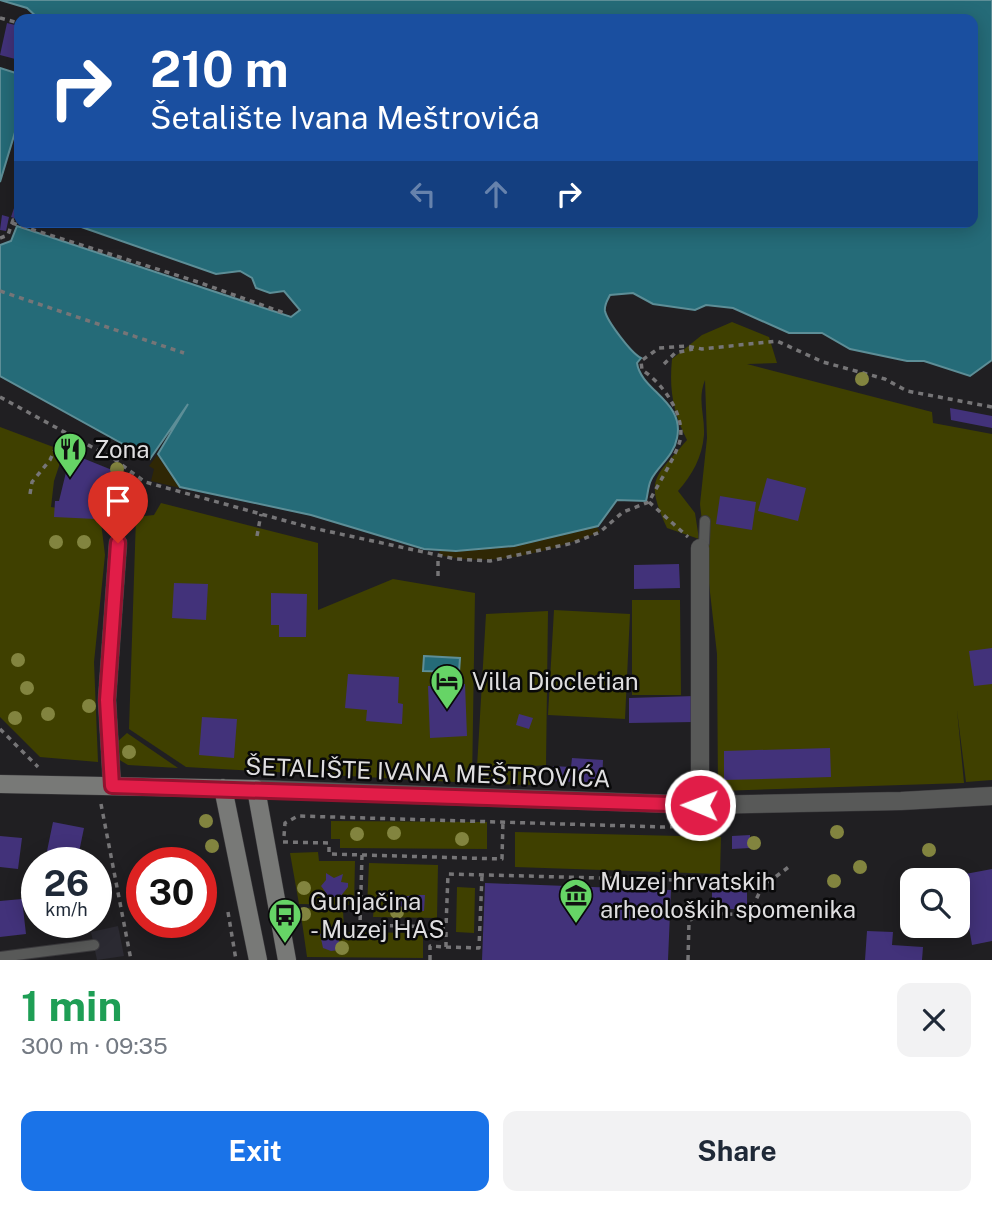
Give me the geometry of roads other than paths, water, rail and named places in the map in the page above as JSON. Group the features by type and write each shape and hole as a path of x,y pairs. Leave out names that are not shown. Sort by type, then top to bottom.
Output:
{"main road":[{"name":"ŠETALIŠTE IVANA MEŠTROVIĆA","path":"0,784 256,789"},
{"path":"223,788 258,960"},
{"path":"256,789 287,960"}],"street":[{"path":"106,786 107,700 118,543"},
{"path":"700,548 700,805"},
{"name":"ŠETALIŠTE IVANA MEŠTROVIĆA","path":"256,789 700,805 901,801 992,796"}],"lane":[{"path":"700,548 704,543 705,521"},
{"path":"0,957 94,945"}],"water":[{"path":"0,0 992,0 992,360 970,376 924,361 907,361 850,349 822,333 789,333 733,308 706,305 695,310 653,304 633,293 610,295 605,307 607,316 626,344 641,358 637,363 640,373 669,405 678,425 675,444 651,480 646,501 617,500 598,526 514,546 456,551 424,549 311,515 180,487 158,454 188,404 150,459 0,376 0,245 11,241 16,228 23,228 291,317 300,310 284,291 270,293 256,288 252,278 240,271 216,274 84,228 978,228 978,14 34,14 27,8"},
{"path":"0,68 14,72 14,136 0,182"},
{"path":"424,656 460,658 459,672 423,671"}],"place":[{"name":"Zona","path":"70,479"},
{"name":"Villa Diocletian","path":"447,711"},
{"name":"Muzej hrvatskih arheoloških spomenika","path":"576,925"},
{"name":"Gunjačina - Muzej HAS","path":"285,945"}]}
